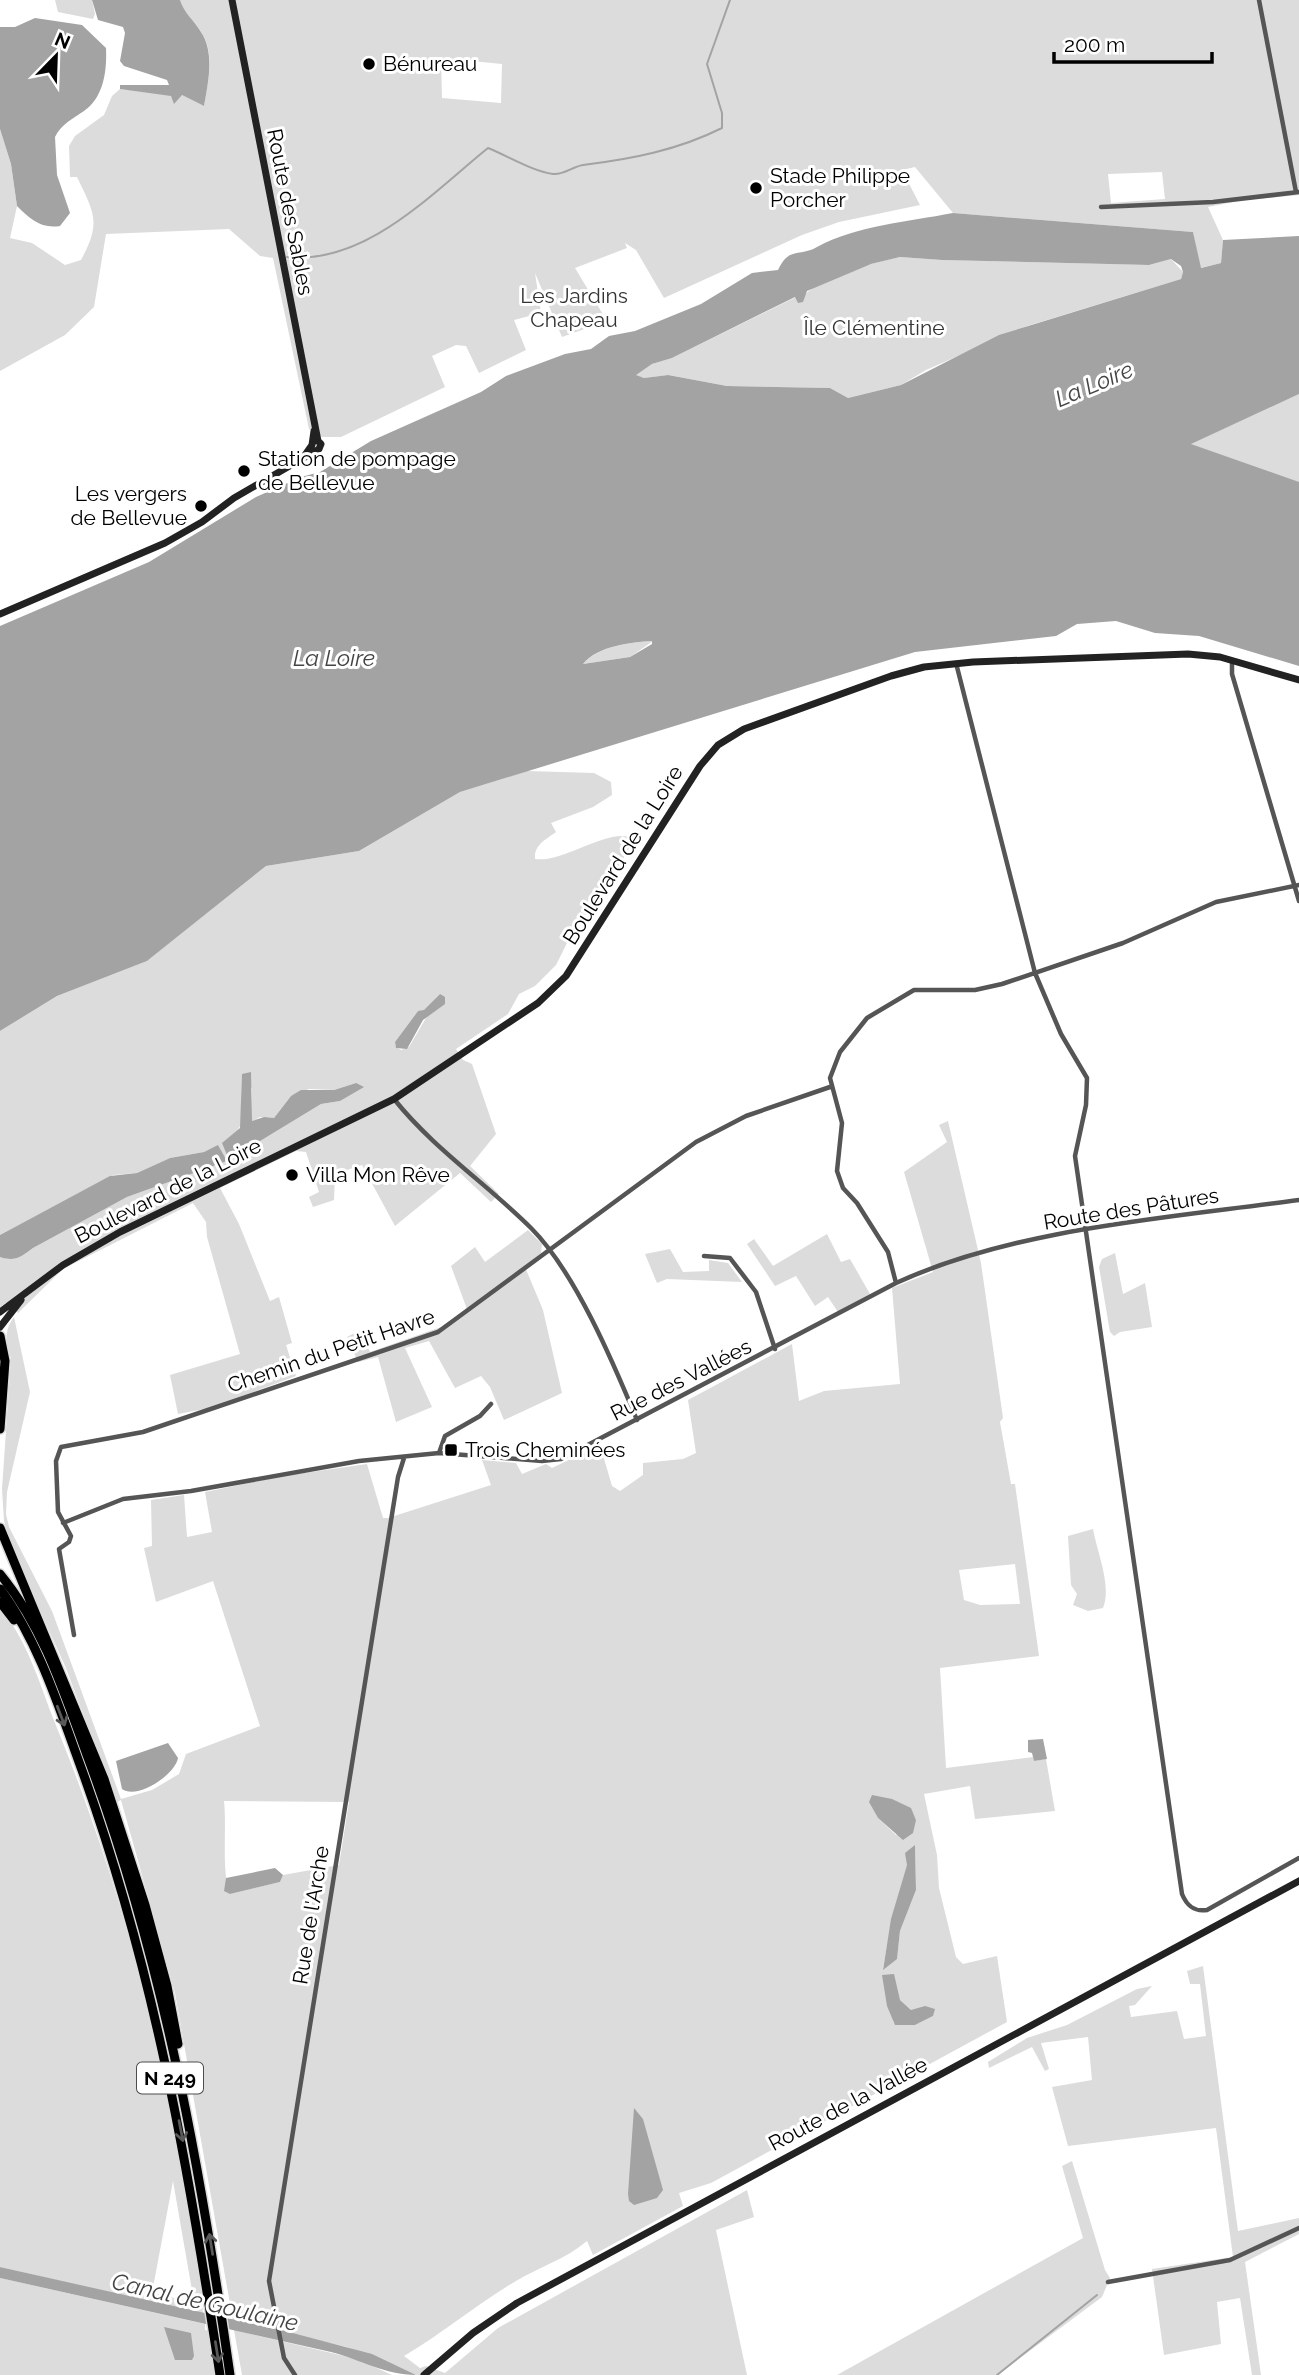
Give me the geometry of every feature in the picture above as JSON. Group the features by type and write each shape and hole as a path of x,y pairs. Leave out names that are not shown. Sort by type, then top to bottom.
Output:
{"highway":[{"path":"0,1335 5,1361 0,1429"},
{"path":"0,1528 7,1552 76,1706 125,1838 167,1986 192,2117 190,2125"},
{"name":"N 249","path":"0,1574 38,1632 96,1777 144,1931 190,2125 230,2375"},
{"name":"N 249","path":"0,1589 20,1620 35,1653 94,1802 147,1977 176,2106 220,2375"},
{"path":"0,1602 28,1647 35,1653"},
{"path":"224,2331 228,2336 236,2375"}],"main road":[{"name":"Route des Sables","path":"0,614 165,543 303,457 315,445 232,0"},
{"name":"Boulevard de la Loire","path":"0,1312 39,1282 120,1232 394,1099 538,1003 566,976 700,766 725,739 761,722 891,676 956,663 1188,654 1232,661 1299,680"},
{"name":"Boulevard de la Loire","path":"0,1327 7,1315 39,1282"},
{"path":"0,1327 0,1335"},
{"name":"Route de la Vallée","path":"426,2374 473,2333 517,2303 1299,1881"}],"street":[{"path":"1101,207 1213,202 1297,192 1259,0"},
{"path":"1232,661 1232,674 1297,885 1299,901"},
{"path":"956,663 1035,973 1060,1034 1087,1078 1086,1105 1075,1156 1088,1231 1182,1894 1189,1907 1199,1911 1207,1910 1299,1858"},
{"path":"896,1283 888,1252 840,1180 837,1161 842,1123 830,1087 831,1071 844,1045 867,1018 883,1005 914,990 975,990 1123,943 1216,902 1297,885"},
{"name":"Chemin du Petit Havre","path":"74,1635 59,1549 71,1539 58,1512 56,1461 58,1451 65,1444 143,1432 424,1339 459,1319 661,1166 715,1130 746,1116 830,1087"},
{"path":"394,1099 419,1128 531,1228 550,1249 577,1294 637,1420"},
{"name":"Route des Pâtures","path":"968,1255 1088,1231 1299,1200"},
{"name":"Rue des Vallées","path":"63,1522 123,1499 191,1491 359,1461 439,1453 561,1459 775,1349 896,1283 968,1255"},
{"path":"704,1256 730,1258 756,1292 775,1349"},
{"path":"439,1453 445,1436 480,1416 491,1404"},
{"name":"Rue de l'Arche","path":"295,2375 286,2362 269,2281 398,1477 404,1458"},
{"path":"1108,2282 1230,2260 1299,2228"}],"green space":[{"path":"55,0 92,0 95,14 93,19 58,12"},
{"name":"Les Jardins Chapeau","path":"180,0 1299,0 1299,195 1244,200 1208,207 1223,240 1221,263 1200,268 1193,232 953,213 915,167 902,170 920,205 839,222 802,235 664,298 636,250 625,243 627,248 575,268 607,321 562,337 535,273 541,313 514,320 526,350 479,373 466,346 456,345 432,356 445,387 341,437 322,437 309,429 273,258 260,256 229,229 106,234 94,307 65,335 0,371 0,129 11,164 17,206 10,238 32,243 65,265 81,260 91,237 93,218 77,177 70,177 69,146 75,136 104,115 112,96 120,89 182,95 204,106 209,69 208,50 202,33","holes":["441,58 502,64 501,103 442,98","1162,172 1165,199 1111,203 1108,174"]},
{"name":"Île Clémentine","path":"900,257 1149,265 1171,259 1183,272 1181,279 1027,326 926,370 901,385 848,398 830,388 727,386 668,375 644,378 635,375 652,364 672,358 796,297 798,302 807,292 831,278 859,267"},
{"path":"1299,394 1299,483 1190,444"},
{"path":"653,641 630,657 583,664 606,649"},
{"path":"527,771 594,773 611,782 612,795 593,807 551,823 556,832 538,846 535,859 560,856 613,837 635,839 591,911 578,921 556,965 535,986 519,994 508,1014 456,1049 463,1060 472,1064 496,1134 470,1166 499,1194 491,1202 460,1173 395,1226 362,1165 335,1174 334,1200 313,1207 309,1197 319,1192 306,1152 296,1151 220,1188 239,1224 270,1301 279,1297 292,1343 286,1345 296,1376 210,1408 178,1414 170,1375 240,1354 207,1237 206,1222 193,1203 63,1269 18,1313 6,1303 0,1307 0,1257 18,1258 127,1197 226,1161 218,1146 204,1152 170,1158 137,1173 113,1175 0,1235 0,1031 57,996 147,961 266,866 359,851 460,792","holes":["440,994 409,1047 401,1050 396,1047 395,1042 418,1011 424,1011","242,1075 252,1089 251,1122 260,1117 274,1118 291,1096 309,1089 334,1090 356,1083 340,1101 321,1104 229,1160 236,1132 241,1125"]},
{"path":"948,1121 981,1263 1003,1418 1000,1422 1011,1484 1015,1484 1039,1656 940,1668 946,1768 1033,1757 1034,1761 1046,1759 1055,1811 975,1819 970,1786 924,1794 937,1855 939,1888 956,1957 963,1964 997,1956 1007,2022 711,2183 679,2193 683,2206 593,2255 587,2241 502,2290 404,2356 420,2368 426,2366 445,2373 498,2328 747,2190 754,2217 716,2230 747,2375 416,2375 347,2347 233,2321 175,1993 121,1800 117,1802 65,1666 13,1550 4,1521 2,1489 11,1358 6,1337 8,1327 14,1317 30,1392 7,1492 6,1514 9,1527 52,1611 121,1799 152,1790 179,1774 186,1754 260,1726 213,1581 156,1602 144,1548 152,1546 151,1500 184,1495 187,1537 212,1532 205,1492 283,1476 367,1464 383,1518 388,1518 491,1485 482,1460 516,1463 522,1474 546,1464 552,1468 600,1445 612,1486 620,1491 643,1475 643,1463 683,1459 696,1453 688,1400 792,1344 799,1401 824,1391 900,1384 892,1288 933,1272 904,1172 947,1142 939,1125","holes":["1015,1564 1020,1604 980,1605 964,1600 959,1570","224,1801 349,1802 339,1865 283,1875 280,1882 230,1894 225,1862","872,1807 911,1809 916,1820 896,1835 878,1818","915,1845 916,1890 900,1931 897,1958 883,1969 904,1875","900,2000 911,2010 933,2016 915,2025 893,2022"]},
{"path":"528,1230 542,1244 541,1253 525,1267 543,1310 562,1393 504,1420 490,1387 481,1376 455,1388 429,1341 405,1348 432,1407 396,1422 378,1357 358,1362 347,1337 360,1330 370,1352 441,1327 467,1309 451,1266 475,1247 485,1262"},
{"path":"827,1234 841,1262 850,1259 870,1294 838,1312 828,1297 815,1306 796,1276 775,1286 747,1244 754,1239 773,1266"},
{"path":"670,1249 683,1272 709,1271 709,1260 728,1263 742,1282 667,1279 657,1283 645,1254"},
{"path":"1115,1253 1123,1294 1145,1283 1152,1327 1120,1332 1114,1336 1110,1332 1099,1267 1102,1259"},
{"path":"1093,1529 1106,1590 1103,1608 1088,1611 1073,1605 1077,1594 1071,1585 1068,1536"},
{"path":"0,1608 18,1634 38,1678 95,1830 129,1939 169,2106 194,2238 203,2314 0,2267","holes":["173,2181 193,2296 183,2300 152,2293"]},
{"path":"1203,1966 1238,2231 1299,2218 1299,2234 1245,2262 1261,2375 1252,2375 1240,2298 1217,2302 1221,2344 1164,2355 1152,2269 1233,2257 1216,2128 1068,2146 1052,2087 1092,2080 1088,2037 1041,2043 1049,2069 1045,2071 1032,2047 989,2068 988,2062 1027,2038 1067,2025 1137,1989 1152,1986 1135,2005 1129,2006 1131,2017 1177,2011 1184,2039 1206,2036 1200,1984 1190,1984 1187,1971"},
{"path":"1072,2161 1105,2270 1110,2278 1102,2297 997,2375 837,2375 1083,2238 1062,2166"},
{"path":"0,2278 205,2324 205,2330 210,2331 216,2375 0,2375"},
{"path":"234,2330 357,2359 392,2375 242,2375"}],"water":[{"path":"92,0 180,0 201,32 208,49 209,68 204,106 182,95 174,104 171,96 120,89 120,85 169,85 167,80 124,66 120,61 125,33 123,27 98,20"},
{"path":"35,18 82,25 106,48 105,74 96,98 84,111 64,125 55,137 57,175 70,213 60,226 53,227 36,222 17,206 11,164 0,129 0,27 15,27"},
{"name":"La Loire","path":"953,213 1193,232 1201,268 1221,263 1223,240 1299,236 1299,394 1191,444 1299,482 1299,666 1199,636 1155,633 1116,621 1077,624 1056,636 915,652 460,792 359,851 266,866 147,961 57,996 0,1031 0,626 149,562 256,497 301,477 320,472 371,441 481,392 506,376 565,354 591,349 609,336 635,331 701,304 752,273 778,270 791,255 866,229","holes":["900,257 1149,265 1171,259 1181,266 1183,272 1181,279 999,335 901,385 848,398 830,388 727,386 668,375 644,378 636,375 652,364 672,358 795,297 798,303 803,302 807,291 871,264","652,641 652,644 630,657 583,664 606,649"]},
{"path":"440,994 445,997 445,1004 423,1020 407,1049 396,1048 395,1042 418,1011 424,1010"},
{"path":"251,1072 252,1121 264,1117 274,1118 291,1096 301,1090 334,1090 356,1083 364,1087 340,1101 321,1104 229,1160 222,1143 240,1128 242,1074"},
{"path":"218,1145 227,1161 127,1197 18,1258 0,1257 0,1235 110,1176 137,1173 170,1158 204,1152"},
{"path":"1043,1739 1047,1759 1034,1761 1032,1753 1028,1752 1028,1740"},
{"path":"168,1743 178,1758 170,1772 146,1789 129,1792 122,1789 116,1761"},
{"path":"872,1795 892,1799 911,1808 916,1820 913,1833 903,1840 878,1818 869,1802"},
{"path":"915,1845 916,1890 900,1931 897,1959 883,1970 891,1919 907,1865 905,1853"},
{"path":"275,1868 283,1875 280,1882 230,1894 224,1891 226,1878"},
{"path":"894,1974 900,2000 911,2010 925,2006 935,2009 933,2016 915,2025 895,2025 887,2006 882,1975"},
{"path":"634,2108 643,2119 663,2190 657,2198 634,2205 629,2201 628,2194"},
{"path":"0,2267 285,2331 372,2354 416,2375 384,2370 331,2352 0,2278"},
{"path":"164,2327 191,2333 194,2356 192,2360 175,2360"}],"waterway":[{"path":"287,257 316,256 344,250 371,238 421,204 488,148 537,170 557,174 583,165 672,148 722,128 722,113 707,64 730,0"},
{"path":"997,2375 1097,2295"}],"place":[{"name":"Bénureau","path":"369,64"},
{"name":"Stade Philippe Porcher","path":"756,188"},
{"name":"Station de pompage de Bellevue","path":"244,471"},
{"name":"Les vergers de Bellevue","path":"201,506"},
{"name":"Villa Mon Rêve","path":"292,1175"},
{"name":"Trois Cheminées","path":"451,1450"}],"water label":[{"name":"Canal de Goulaine","path":"205,2302"}]}
